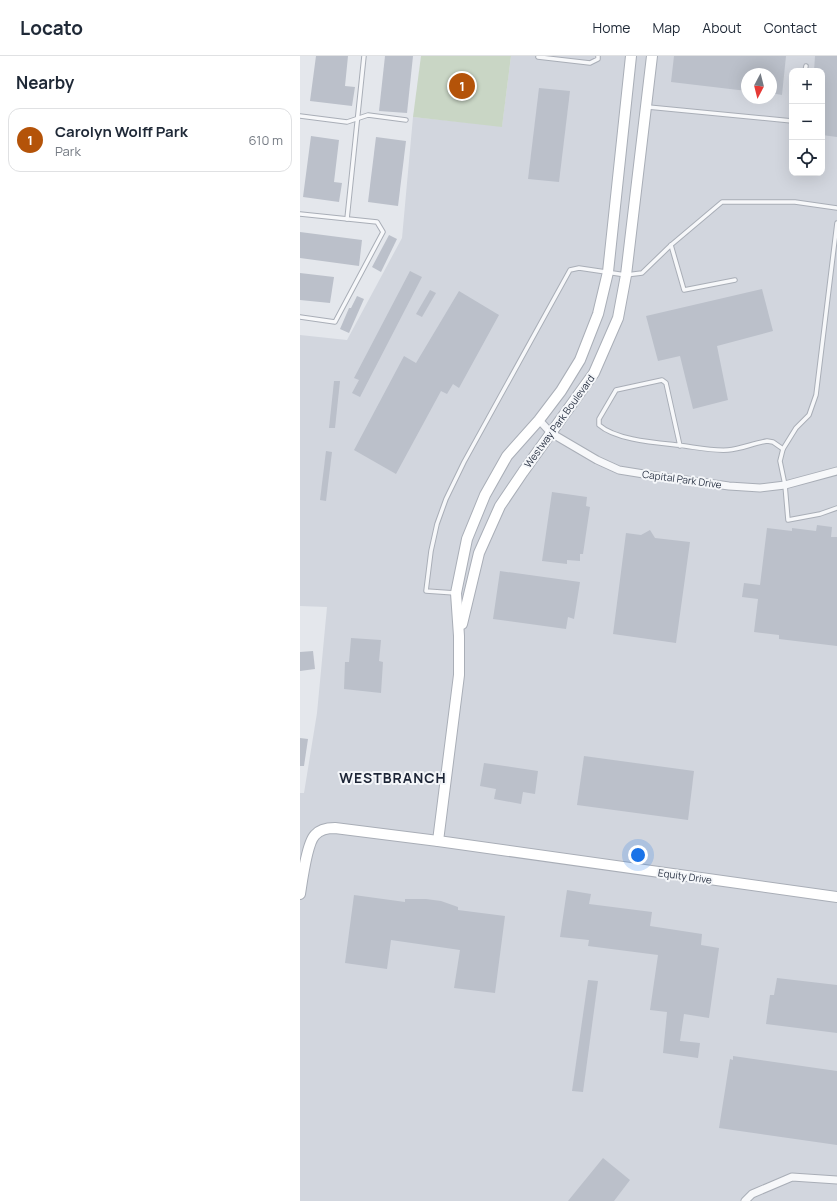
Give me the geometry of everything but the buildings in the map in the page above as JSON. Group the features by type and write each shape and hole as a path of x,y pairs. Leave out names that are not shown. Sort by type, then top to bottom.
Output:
{"street":[{"name":"Westway Park Boulevard","path":"438,841 458,682 459,636 456,593 467,539 486,495 507,456 539,420 561,391 580,360 598,314 608,272 631,56"},
{"name":"Westway Park Boulevard","path":"459,636 479,553 500,506 594,373 618,318 626,275 652,56"},
{"name":"Capital Park Drive","path":"539,420 551,433 596,460 619,470 729,486 760,488 785,485 837,471"},
{"path":"300,894 309,846 313,836 321,830 335,828 438,841"},
{"name":"Equity Drive","path":"438,841 837,897"},
{"path":"745,1201 752,1194 792,1178 837,1180"}],"lane":[{"path":"347,219 364,56"},
{"path":"539,56 538,57 590,63 598,59 598,56"},
{"path":"646,107 789,121"},
{"path":"300,116 347,122 368,115 406,120"},
{"path":"456,593 426,591 431,551 446,499 464,462 570,270 578,268 626,275 642,273 671,244 722,202 796,202 837,208"},
{"path":"300,214 377,222 383,232 335,322 300,317"},
{"path":"837,223 816,395 809,415 796,428 783,449 780,460 785,485 788,520 820,514 837,508"},
{"path":"671,244 684,290 735,280"},
{"path":"680,446 666,383 662,380 616,390 599,419 599,425 605,430 632,439 680,446 719,450 730,450 767,441 773,442 783,449"}],"shaded area":[{"path":"511,56 837,56 837,1201 300,1201 300,793 304,793 317,713 327,607 300,606 300,335 347,340 402,238 413,117 502,126"}],"green space":[{"path":"421,56 511,56 502,127 413,117"}],"place":[{"name":"Carolyn Wolff Park","path":"462,86"}],"district":[{"name":"WESTBRANCH","path":"393,778"}]}
